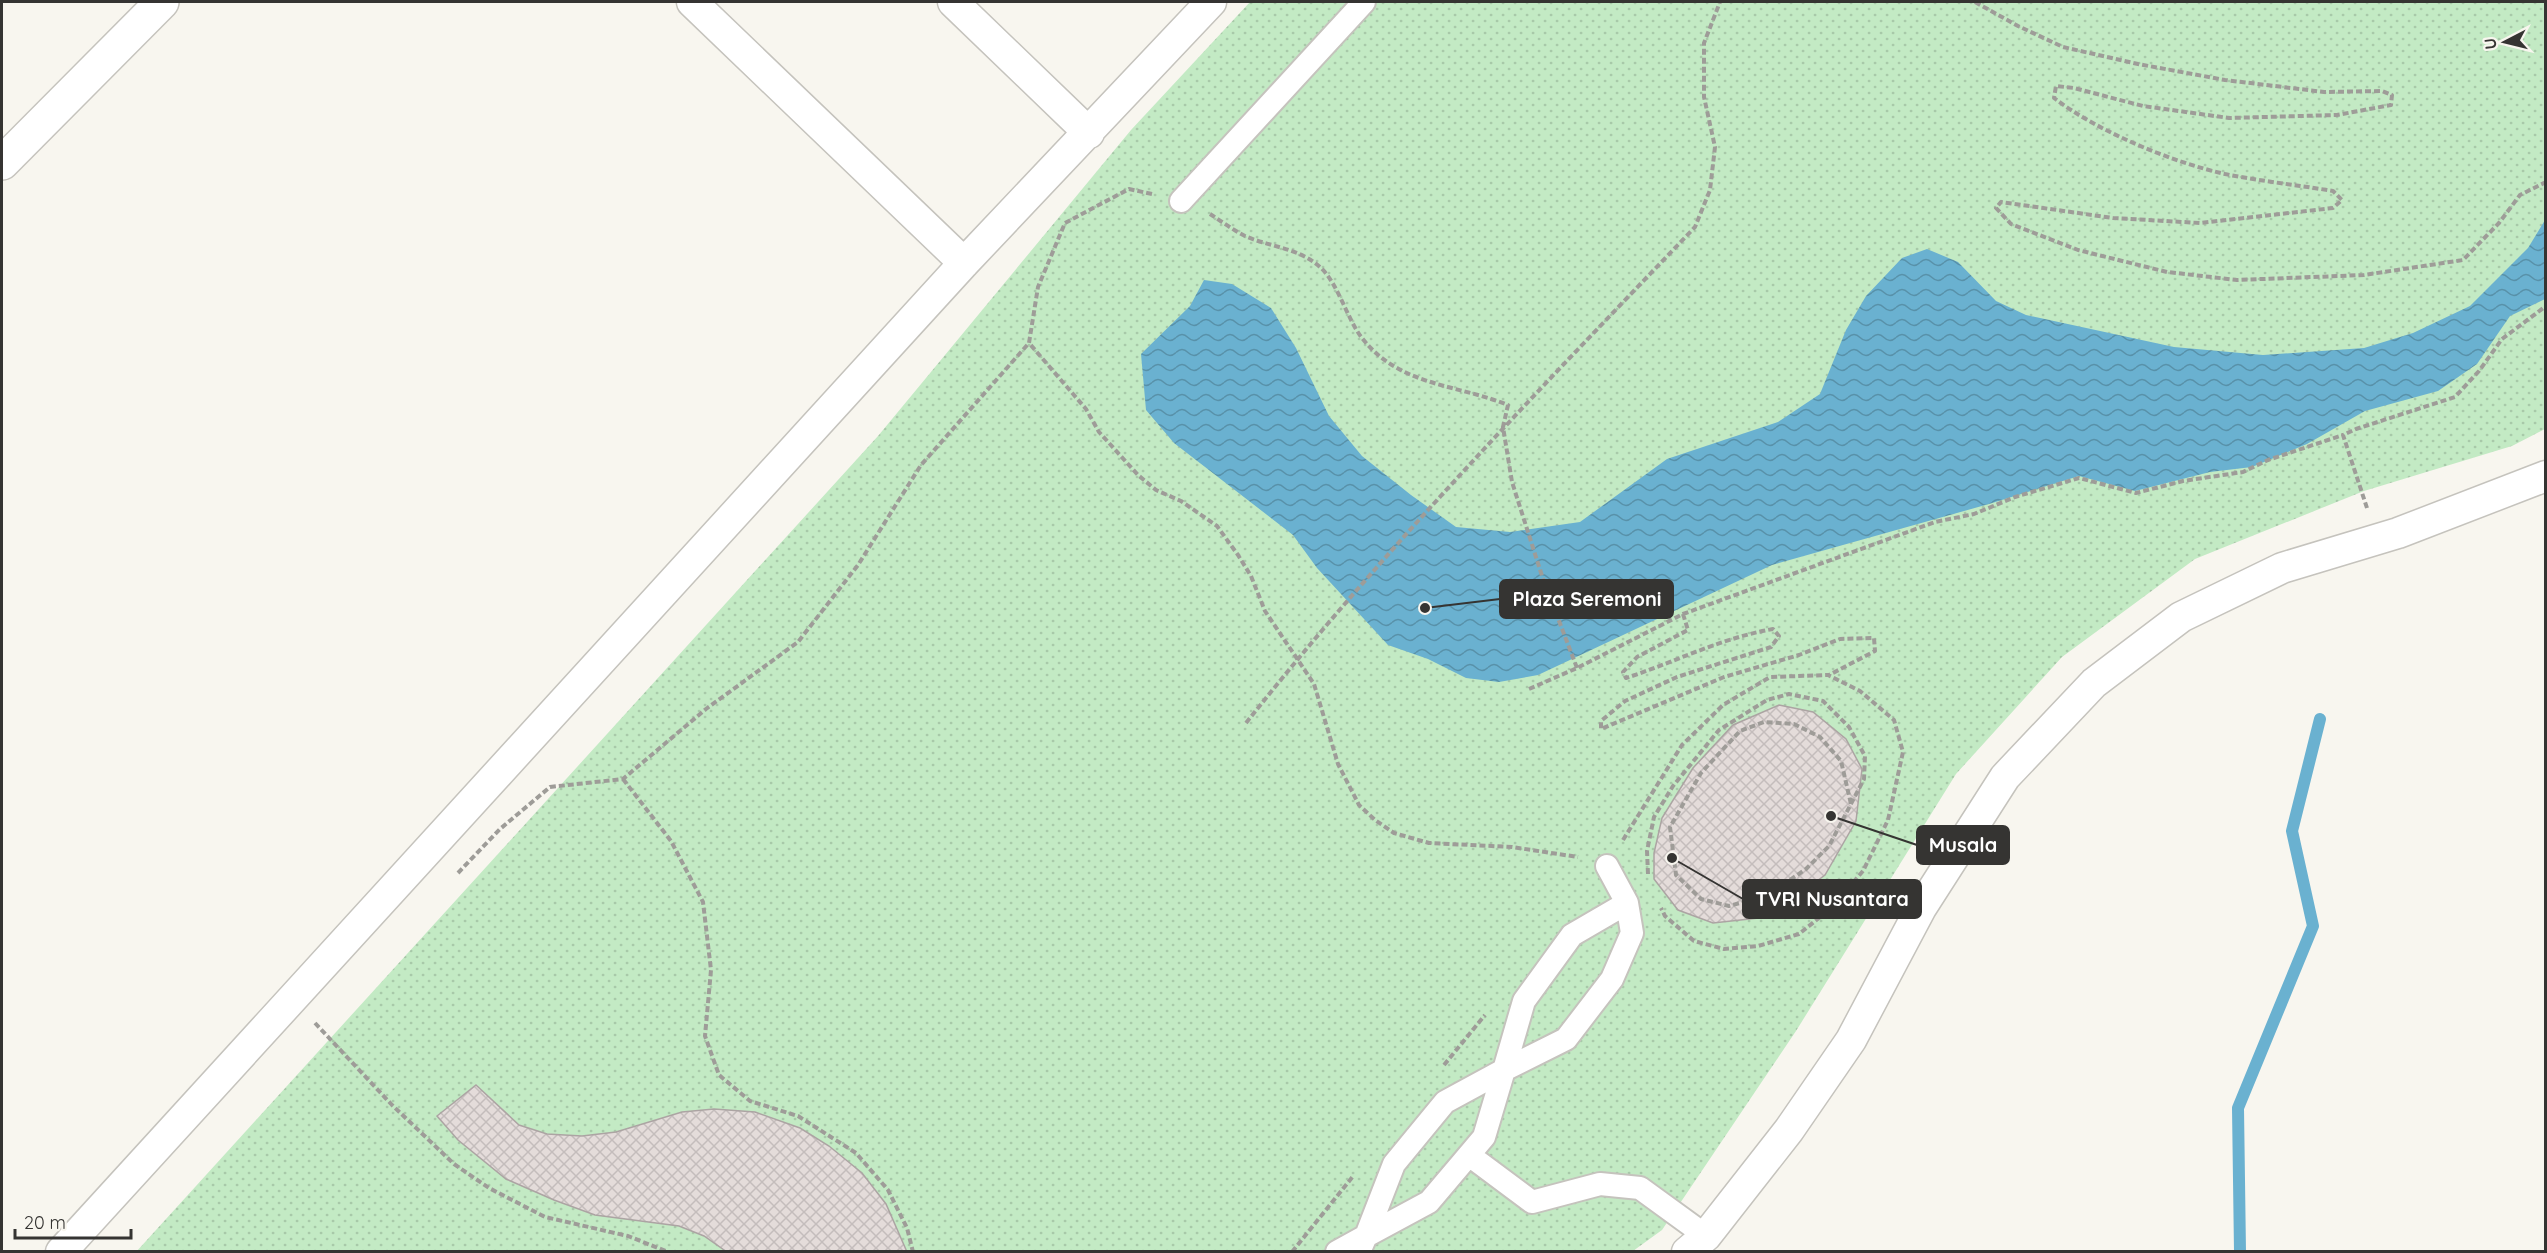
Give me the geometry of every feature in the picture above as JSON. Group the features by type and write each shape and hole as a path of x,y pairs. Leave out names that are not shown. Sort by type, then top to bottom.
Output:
{"street":[{"path":"2,163 162,2"},
{"path":"692,2 964,263"},
{"path":"953,2 1089,133"},
{"path":"62,1251 964,263 1211,2"},
{"path":"1181,201 1364,2"},
{"path":"1469,1155 1532,1202 1600,1184 1640,1188 1696,1244 1789,1130 1851,1040 1921,908 2005,777 2086,692 2181,617 2282,568 2398,533 2546,476"},
{"path":"1362,1244 1394,1164 1445,1102 1566,1039 1612,979 1632,933 1627,903 1607,866"},
{"path":"1337,1251 1362,1244 1430,1202 1484,1137 1524,1001 1572,935 1627,903"}],"path":[{"path":"1246,723 1313,639 1503,427 1695,227 1710,190 1715,147 1704,97 1704,43 1720,2"},
{"path":"1975,2 2063,47 2138,64 2324,92 2382,91 2392,95 2391,105 2337,115 2229,118 2143,106 2074,88 2056,86 2054,98 2072,112 2152,150 2223,173 2333,191 2342,200 2333,208 2200,223 2114,218 2001,202 1996,208 2011,224 2078,250 2167,272 2237,280 2364,275 2463,260 2499,223 2520,195 2546,182"},
{"path":"452,880 500,829 550,787 623,779 706,709 798,642 858,565 921,465 1029,344 1038,287 1065,223 1129,189 1193,203 1244,236 1291,250 1321,267 1361,337 1387,364 1427,382 1480,393 1508,405 1503,427 1512,482 1577,669"},
{"path":"1529,689 1577,669 1683,614 1935,522 1974,514 2015,497 2079,478 2136,493 2183,481 2243,472 2268,460 2455,397 2479,371 2502,339 2546,306"},
{"path":"1029,344 1086,409 1099,432 1138,475 1156,490 1181,501 1217,526 1239,555 1251,576 1265,611 1314,684 1325,714 1338,764 1359,805 1394,833 1429,843 1512,847 1569,854 1607,866 1683,745 1724,705 1770,677 1828,675 1875,651 1874,638 1840,639 1799,655 1724,677 1601,729 1601,721 1625,701 1677,677 1771,647 1779,636 1773,629 1750,633 1707,646 1626,678 1623,672 1637,657 1688,630 1683,614"},
{"path":"2343,435 2377,539"},
{"path":"1660,905 1665,916 1694,941 1724,949 1758,946 1799,934 1829,910 1863,871 1888,820 1903,752 1894,720 1860,691 1828,675"},
{"path":"1649,884 1647,851 1654,817 1668,794 1719,730 1767,700 1789,694 1823,701 1849,727 1865,756 1864,779 1851,804 1829,846 1806,869 1768,895 1730,906 1701,899 1676,875 1670,827 1701,773 1740,731 1764,722 1774,722 1794,724 1820,737 1841,761 1851,804"},
{"path":"623,779 671,842 703,902 711,970 705,1036 719,1075 750,1101 798,1116 856,1153 888,1190 907,1228 913,1251"},
{"path":"292,998 407,1120 454,1164 489,1188 545,1218 628,1236 668,1251"},
{"path":"1442,1068 1487,1013"},
{"path":"316,1025 324,1016"},
{"path":"1292,1251 1359,1169"}],"green space":[{"path":"1250,2 2545,2 2545,429 2512,446 2364,491 2195,559 2062,657 1956,774 1796,1031 1662,1230 1633,1251 136,1252 878,436 1131,130"}],"water":[{"path":"2545,220 2545,299 2510,316 2477,364 2438,391 2365,411 2307,444 2252,467 2210,472 2135,491 2079,476 1989,504 1772,565 1538,675 1499,682 1466,678 1428,659 1388,645 1317,568 1293,535 1174,443 1146,410 1141,354 1190,306 1204,280 1232,284 1271,308 1296,348 1329,416 1362,456 1456,527 1510,532 1580,522 1667,459 1778,422 1820,394 1846,330 1866,296 1902,258 1927,249 1958,262 1996,301 2026,315 2174,347 2263,355 2364,348 2413,333 2470,306 2528,248"}],"building":[{"path":"1779,705 1813,712 1846,739 1862,769 1856,821 1825,875 1768,917 1713,923 1678,910 1654,879 1654,853 1662,818 1693,768 1733,725"},
{"path":"476,1085 519,1125 547,1134 582,1136 616,1132 682,1112 714,1109 755,1112 800,1128 829,1146 862,1173 886,1204 907,1252 727,1252 704,1236 679,1226 595,1215 554,1200 506,1179 458,1140 437,1116"}],"waterway":[{"path":"2240,1252 2238,1108 2313,926 2292,831 2320,719"}],"place":[{"name":"Plaza Seremoni","path":"1425,608"},
{"name":"Musala","path":"1831,816"},
{"name":"TVRI Nusantara","path":"1672,858"}]}
